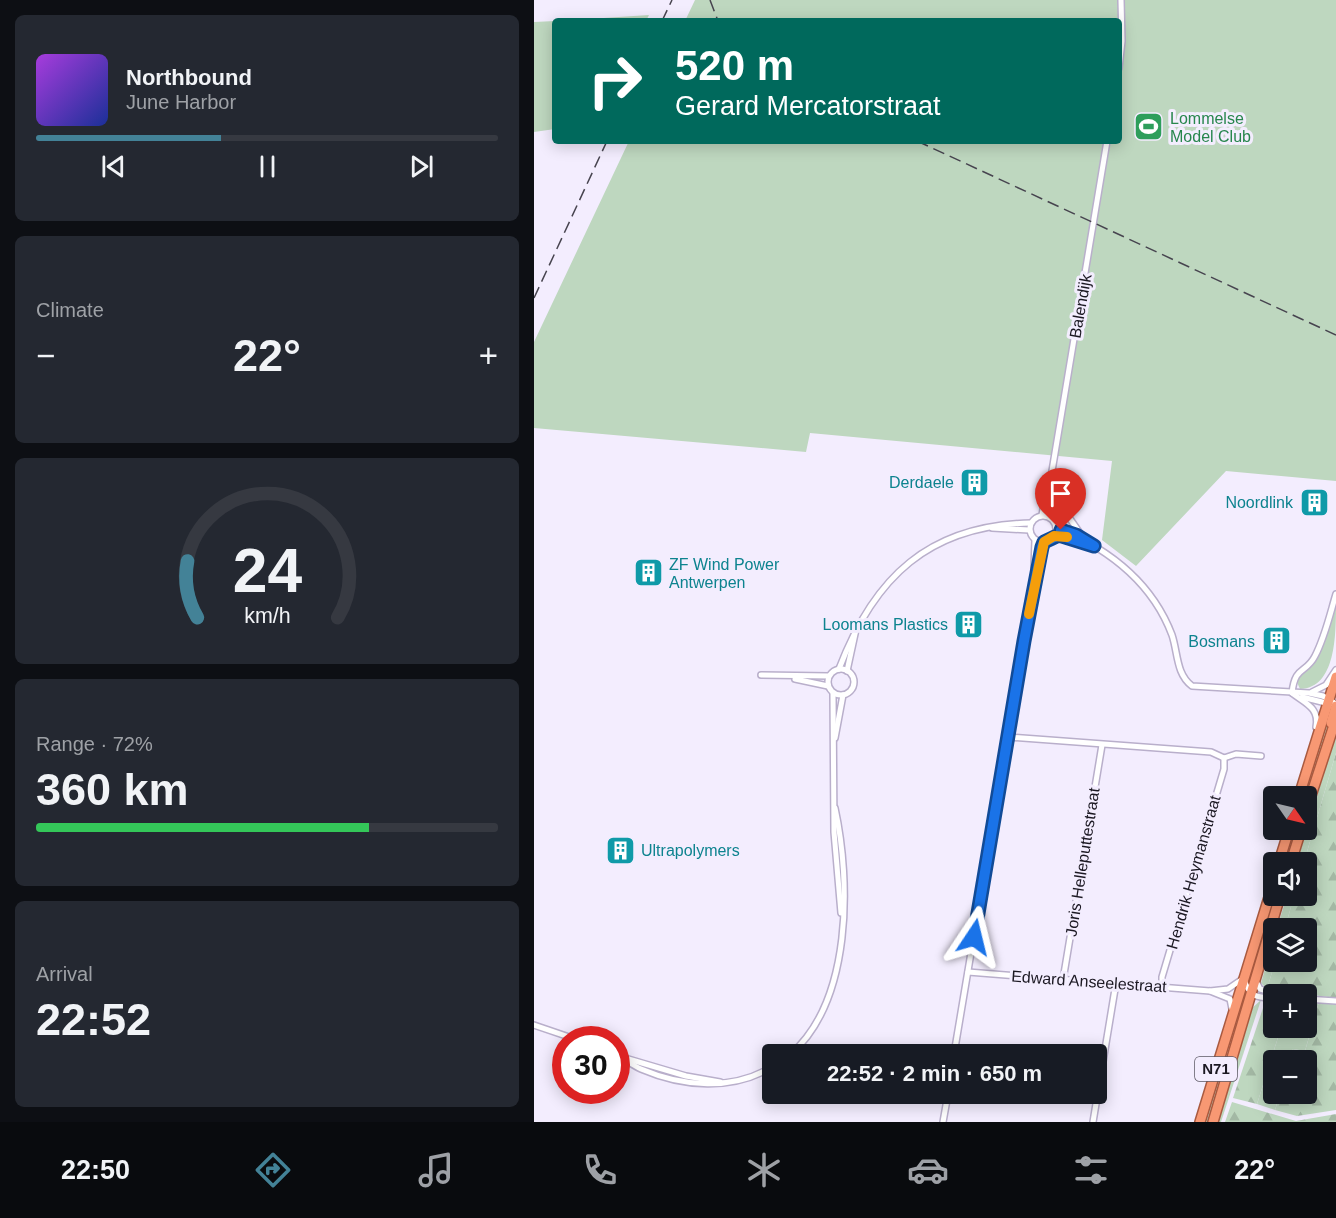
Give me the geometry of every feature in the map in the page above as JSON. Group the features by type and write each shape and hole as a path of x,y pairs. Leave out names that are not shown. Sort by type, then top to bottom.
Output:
{"highway":[{"path":"1313,786 1333,703 1336,677"},
{"path":"1302,786 1313,751 1333,703"},
{"path":"1314,786 1336,719"},
{"name":"N71","path":"1200,1122 1266,906"},
{"name":"N71","path":"1213,1122 1277,906"}],"street":[{"path":"1120,0 1122,18"},
{"path":"1122,23 1122,43"},
{"name":"Balendijk","path":"1045,516 1106,144"},
{"path":"1052,471 1059,503 1086,539 1129,571 1154,601 1168,627 1182,674 1188,683 1204,688 1309,693 1333,703"},
{"path":"791,678 829,676 839,669 855,633 883,587 905,564 948,538 987,528 1031,523 1045,516 1056,528 1086,539"},
{"path":"1031,523 1029,530 1035,540 1034,580"},
{"path":"987,528 1029,530"},
{"path":"1054,536 1056,528"},
{"path":"1035,540 1044,542 1054,536 1065,536 1094,546"},
{"path":"956,1044 1034,580 1044,542"},
{"path":"1292,693 1297,673 1314,660 1336,594"},
{"path":"847,671 855,633"},
{"path":"834,742 843,695 853,687 853,678 847,671 839,669"},
{"path":"1309,693 1326,685 1336,669"},
{"path":"761,675 791,678 828,686"},
{"path":"800,1044 816,1025 832,990 838,962 842,916 835,808 833,693 828,686 829,676"},
{"path":"833,693 843,695"},
{"path":"1292,693 1333,703"},
{"path":"1292,693 1310,704 1316,714 1313,751"},
{"path":"1008,737 1211,752 1224,758 1236,754 1261,756"},
{"name":"Joris Helleputtestraat","path":"1063,980 1102,745"},
{"name":"Hendrik Heymanstraat","path":"1162,987 1165,966 1224,769 1224,758"},
{"name":"Edward Anseelestraat","path":"968,972 1210,991 1228,989 1244,978"},
{"path":"1244,978 1247,992 1252,996 1262,998"},
{"path":"1256,981 1260,989 1263,990"},
{"path":"1093,1122 1116,983"},
{"path":"1210,991 1230,999 1232,1017"},
{"path":"1248,1008 1254,1000 1262,998"},
{"path":"1317,1000 1336,1001"},
{"path":"534,1027 552,1032"},
{"path":"630,1060 670,1075 722,1082 744,1079 762,1071"},
{"path":"943,1122 946,1104"}],"green space":[{"path":"695,0 1336,0 1336,481 1226,471 1136,566 1102,540 1112,461 810,433 806,452 534,428 534,342 628,144 1122,144 1122,18 686,18"},
{"path":"649,15 648,18 604,18"},
{"path":"552,21 552,129 534,132 534,22"},
{"path":"1336,603 1334,644 1327,670 1321,680 1312,686 1300,689 1296,680 1318,658"},
{"path":"1325,723 1329,724 1311,786 1305,786"},
{"path":"1336,733 1336,753 1317,818 1317,796"},
{"path":"1336,753 1336,998 1317,996 1317,984 1268,984 1272,972 1317,972 1317,918 1288,918 1291,906 1317,906 1317,852 1307,852 1310,840 1317,840 1317,818"},
{"path":"1304,840 1310,840 1307,852 1300,852"},
{"path":"1284,906 1291,906 1288,918 1280,918"},
{"path":"1264,972 1272,972 1268,984 1261,983"},
{"path":"1261,1000 1221,1122 1217,1122 1251,1009"},
{"path":"1319,1002 1336,1003 1336,1110 1297,1116 1275,1110 1277,1104 1317,1104 1317,1050 1305,1050 1309,1038 1317,1038"},
{"path":"1239,1008 1208,1122 1203,1122"},
{"path":"1263,1008 1263,1038 1278,1038 1274,1050 1263,1050 1263,1085 1257,1104 1233,1098"},
{"path":"1278,1038 1309,1038 1305,1050 1274,1050"},
{"path":"1263,1085 1263,1104 1277,1104 1275,1110 1257,1104"},
{"path":"1232,1102 1296,1121 1336,1114 1336,1122 1225,1122"}],"railway":[{"path":"663,18 672,0"},
{"path":"710,0 717,18"},
{"path":"534,298 606,144"},
{"path":"923,144 1336,335"}],"slow traffic":[{"path":"1029,614 1034,580 1044,542 1054,536 1067,537"}],"place":[{"name":"Lommelse Model Club","path":"1149,127"},
{"name":"Derdaele","path":"975,482"},
{"name":"Noordlink","path":"1314,502"},
{"name":"ZF Wind Power Antwerpen","path":"648,573"},
{"name":"Loomans Plastics","path":"969,624"},
{"name":"Bosmans","path":"1276,641"},
{"name":"Ultrapolymers","path":"620,850"}],"route":[{"path":"974,937 1034,580 1042,547 1044,542 1059,535 1094,546 1086,539 1061,530"}]}
